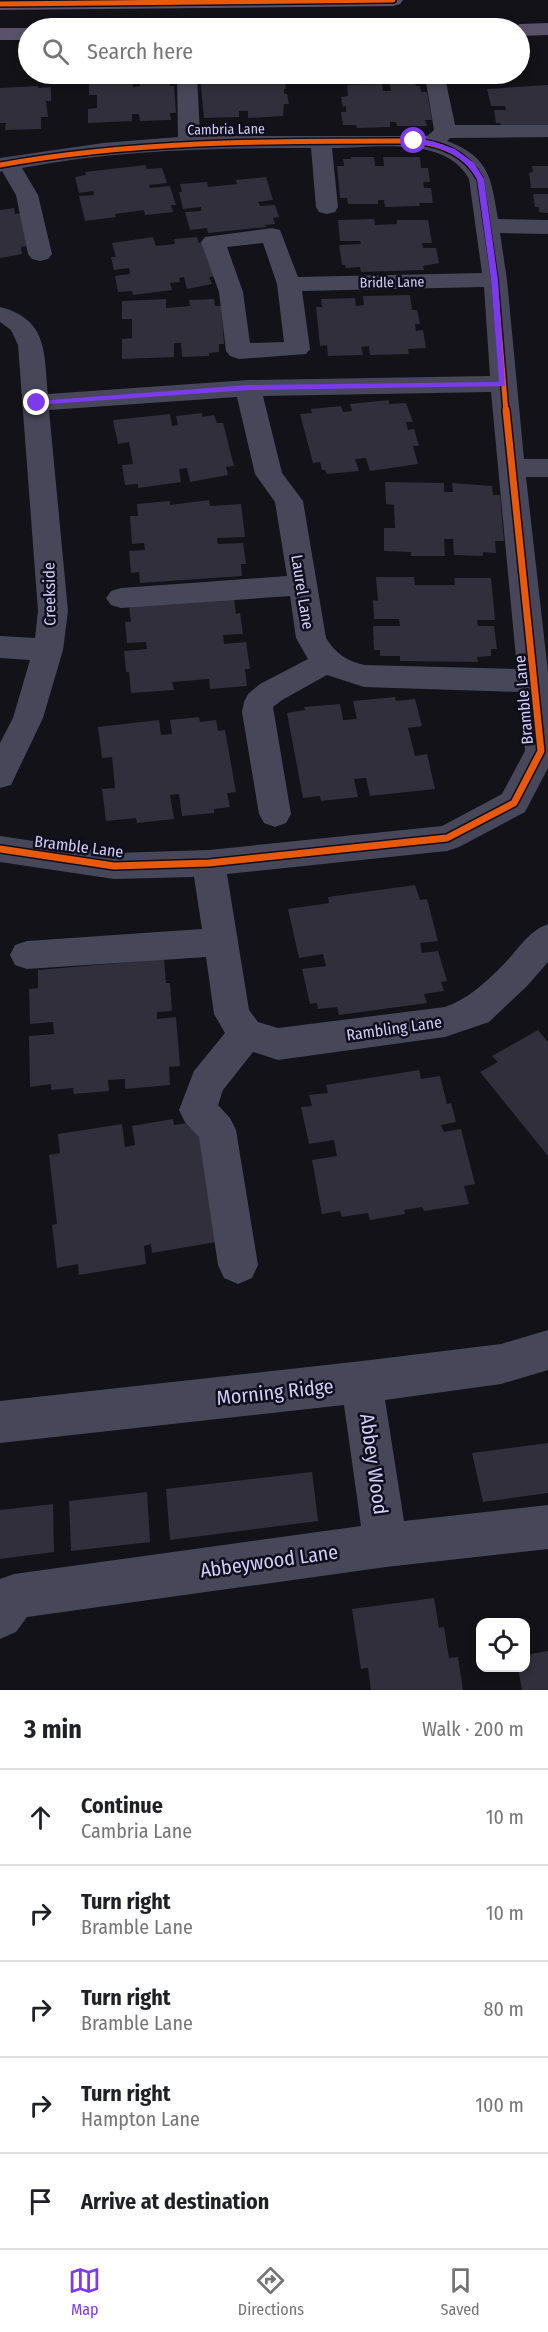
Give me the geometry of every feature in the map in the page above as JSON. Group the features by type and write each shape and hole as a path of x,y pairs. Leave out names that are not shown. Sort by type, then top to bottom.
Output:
{"main road":[{"path":"0,4 393,0"},
{"path":"530,30 548,29"},
{"path":"0,34 18,34"}],"street":[{"path":"187,84 189,143"},
{"path":"436,84 443,142"},
{"name":"Cambria Lane","path":"4,165 108,148 189,143 443,142 548,131"},
{"path":"321,142 327,207"},
{"name":"Bramble Lane","path":"0,849 114,866 209,862 447,838 514,803 539,774 541,751 535,681 503,384 495,280 480,179 472,164 443,142"},
{"path":"4,165 27,195 40,254"},
{"path":"487,226 548,227"},
{"path":"272,235 289,284 297,349 239,351 231,292 213,242 272,235"},
{"name":"Bridle Lane","path":"289,284 495,280"},
{"name":"Creekside","path":"0,314 8,316 24,327 31,345 53,611 48,650 28,718 0,776"},
{"path":"37,403 249,387 503,384"},
{"name":"Laurel Lane","path":"249,387 269,474 289,501 311,638 321,657 327,662"},
{"path":"512,468 548,468"},
{"path":"121,597 302,585"},
{"path":"0,647 48,650"},
{"path":"275,814 257,712 260,702 272,692 327,662 339,670 364,676 535,681"},
{"path":"209,862 232,1014 246,1034 207,1082 198,1110 216,1130 238,1265"},
{"name":"Rambling Lane","path":"246,1034 278,1044 445,1022 476,1011 515,976 548,938"},
{"path":"27,955 221,942"},
{"name":"Morning Ridge","path":"0,1422 362,1382 501,1364 548,1350"},
{"name":"Abbey Wood","path":"362,1382 386,1545"},
{"name":"Abbeywood Lane","path":"0,1616 14,1596 386,1545 548,1527"}],"building":[{"path":"89,84 140,86 140,84 170,84 174,86 176,113 170,113 171,120 140,121 139,114 132,114 132,121 88,123 88,109 97,108 97,95 89,95"},
{"path":"201,84 285,84 284,94 287,94 289,104 284,104 283,116 248,118 248,111 239,111 239,117 204,118"},
{"path":"382,84 383,91 391,91 390,84 420,86 421,92 427,92 432,120 425,120 427,126 397,126 396,122 390,122 390,127 357,128 356,125 343,125 341,112 346,112 346,106 343,107 341,97 348,96 347,85"},
{"path":"548,85 548,129 501,128 500,123 496,123 494,110 506,110 505,106 491,106 487,89"},
{"path":"38,86 38,88 51,87 51,101 46,101 48,117 41,117 41,129 5,130 6,123 0,123 0,88"},
{"path":"351,157 374,157 375,166 384,166 383,157 420,157 421,168 428,168 430,182 423,182 424,188 431,188 433,203 419,203 420,206 385,207 384,200 378,200 378,204 348,204 347,198 340,198 337,166 344,166 343,159 351,159"},
{"path":"145,165 147,169 162,168 167,183 149,185 150,188 170,186 176,205 171,205 173,212 145,215 144,210 85,221 79,196 94,195 93,191 79,193 75,177 86,175 85,172"},
{"path":"532,166 548,166 548,188 531,188 529,173 533,172"},
{"path":"266,177 273,200 258,202 260,206 275,205 279,217 273,218 275,224 265,225 267,227 208,233 207,228 190,230 185,212 201,211 201,207 183,209 179,192 182,192 180,184 207,182 208,187 237,184 236,180"},
{"path":"533,194 548,194 548,213 539,212 539,207 535,207"},
{"path":"14,208 15,214 21,213 27,246 21,247 22,254 0,258 0,210"},
{"path":"374,219 375,225 397,224 397,220 428,220 432,243 422,243 423,248 436,248 439,263 423,266 424,270 361,272 360,267 346,268 342,265 339,245 361,244 360,241 340,241 338,220"},
{"path":"153,237 156,246 175,244 174,239 197,237 199,243 204,242 215,276 209,277 212,284 187,289 184,277 179,278 180,282 170,283 172,290 133,295 132,291 118,292 115,276 130,274 129,268 114,270 111,257 116,257 112,243"},
{"path":"410,295 412,310 417,310 420,324 415,324 416,331 423,330 426,348 408,349 409,354 370,355 369,346 361,347 363,355 328,356 327,345 320,346 316,307 322,307 321,299 355,298 356,306 364,305 363,296"},
{"path":"166,299 166,308 190,306 189,300 214,299 215,306 221,306 224,344 219,344 219,352 209,353 209,356 182,357 181,343 174,343 174,357 122,359 122,339 132,338 132,319 122,319 122,301"},
{"path":"389,400 389,404 406,403 413,422 406,422 408,430 414,429 419,446 413,446 418,464 370,471 366,458 355,459 359,471 327,474 325,470 322,470 320,462 313,463 300,414 312,413 311,409 341,406 343,412 352,411 350,404"},
{"path":"202,413 202,417 214,415 217,423 223,423 234,466 226,467 228,475 190,482 187,468 179,469 181,482 138,488 138,484 125,485 122,465 133,464 129,442 118,444 113,420 170,414 172,426 178,425 176,416"},
{"path":"385,482 444,483 444,492 453,492 452,483 492,486 493,495 500,495 504,541 495,541 496,553 483,552 483,556 454,555 453,539 444,539 445,556 411,556 411,552 384,551 384,528 395,528 394,505 386,504"},
{"path":"209,500 210,506 241,504 245,537 217,538 218,544 243,543 246,564 241,564 242,576 140,583 139,572 131,573 129,551 145,550 144,543 132,544 130,516 138,516 137,504 170,501 170,505"},
{"path":"376,577 414,577 415,585 455,585 454,578 491,578 495,620 477,620 478,626 494,626 497,649 491,649 491,656 477,657 478,662 400,661 400,656 380,656 380,650 374,650 373,626 400,626 399,619 374,619 373,600 378,601"},
{"path":"234,598 236,614 240,613 243,634 223,635 224,644 246,642 250,669 245,669 247,686 210,689 209,679 172,682 174,690 131,693 124,651 147,649 146,642 127,643 125,622 131,622 129,606"},
{"path":"395,697 396,701 415,699 422,726 408,728 415,756 427,754 435,789 370,796 366,778 354,779 358,797 321,801 320,796 303,798 287,713 305,710 304,707 340,704 343,720 357,719 353,701"},
{"path":"199,717 200,722 216,720 218,731 225,730 236,792 227,793 230,807 214,809 214,813 182,816 179,794 170,795 174,819 137,823 136,818 106,821 102,789 115,788 112,757 102,758 98,727 159,720 161,735 172,734 170,720"},
{"path":"415,885 420,900 427,899 438,941 420,943 422,953 438,951 447,981 441,982 444,991 424,994 427,1003 339,1015 337,1007 318,1009 317,1003 310,1004 302,969 326,966 323,954 299,958 288,909 329,903 328,897"},
{"path":"164,959 166,983 170,983 172,1011 157,1012 157,1019 176,1017 180,1066 169,1067 170,1085 125,1089 125,1079 108,1080 109,1091 74,1094 73,1088 51,1090 51,1084 30,1087 29,1036 54,1034 53,1022 30,1024 29,989 38,988 38,970"},
{"path":"538,1030 548,1042 548,1156 480,1072 498,1062 492,1056"},
{"path":"419,1070 421,1079 440,1076 447,1104 451,1103 456,1122 441,1125 444,1132 461,1129 475,1184 464,1186 469,1204 424,1211 422,1207 404,1210 405,1214 370,1220 368,1213 342,1217 340,1211 322,1214 312,1160 337,1156 334,1140 309,1144 301,1107 312,1106 309,1095 328,1093 326,1085"},
{"path":"173,1119 174,1125 201,1121 222,1241 152,1253 151,1244 144,1246 146,1264 79,1275 78,1264 57,1268 52,1225 57,1224 49,1155 60,1153 58,1134 122,1124 125,1147 135,1145 132,1126"},
{"path":"548,1443 548,1493 483,1502 472,1453"},
{"path":"312,1472 318,1521 170,1540 166,1489"},
{"path":"147,1492 150,1542 71,1551 69,1501"},
{"path":"53,1504 54,1552 0,1559 0,1510"},
{"path":"434,1598 439,1628 444,1627 449,1658 458,1657 463,1690 371,1690 368,1668 361,1669 352,1609"},
{"path":"548,1651 548,1690 522,1690 519,1672 530,1672 530,1654"}],"cycle path":[{"path":"0,4 393,0"},
{"path":"0,165 103,149 154,145 310,141 432,143 453,151 472,164 480,179 495,280 503,384 541,751 514,803 447,838 209,863 114,866 0,849"}],"route":[{"path":"37,403 249,387 503,384 495,280 480,179 472,164 453,151 432,143 414,141"}]}
